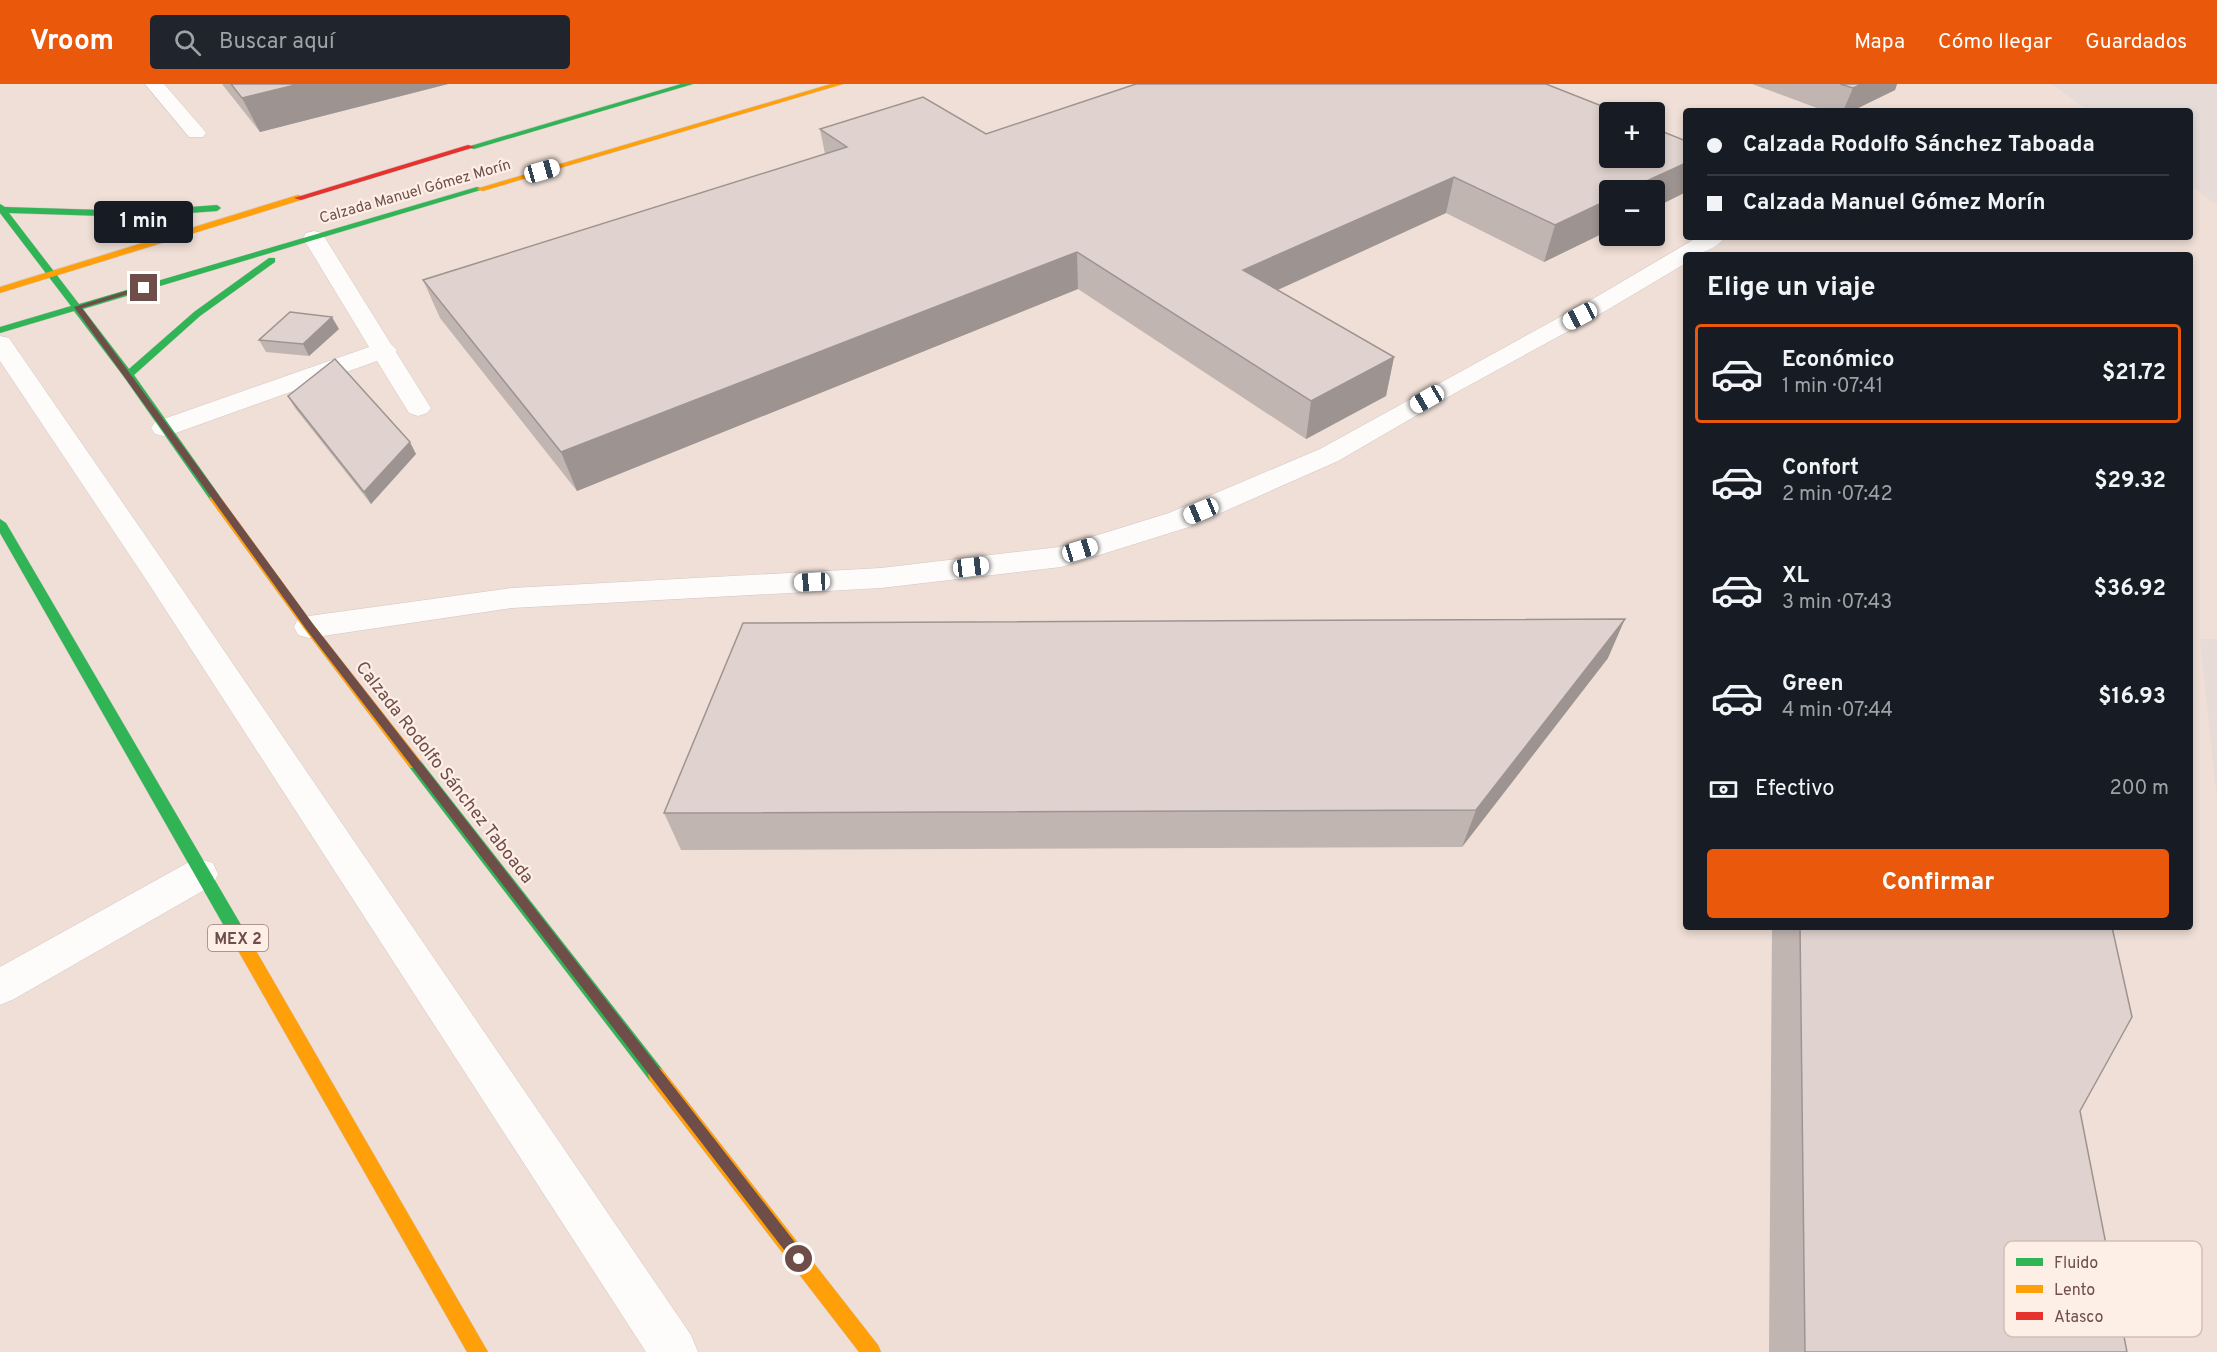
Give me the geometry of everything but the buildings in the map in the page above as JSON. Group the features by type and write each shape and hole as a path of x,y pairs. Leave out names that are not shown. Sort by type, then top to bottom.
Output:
{"main road":[{"name":"Calzada Manuel Gómez Morín","path":"0,290 305,196 688,84"},
{"name":"Calzada Manuel Gómez Morín","path":"0,330 839,84"},
{"path":"1,208 92,216 148,215 305,196"},
{"name":"Calzada Rodolfo Sánchez Taboada","path":"1,208 129,375 164,428 309,627 872,1352"},
{"path":"129,375 212,301 306,240"},
{"name":"MEX 2","path":"0,523 200,874 478,1352"}],"lane":[{"path":"154,84 196,133"},
{"path":"306,240 385,351 418,408"},
{"path":"1689,252 1709,240"},
{"path":"309,627 512,598 881,578 1060,556 1179,520 1329,455 1599,305 1683,255"},
{"path":"0,344 155,572 674,1352"},
{"path":"164,428 385,351"},
{"path":"0,987 200,874"}],"shaded area":[{"path":"0,84 2217,84 2217,1352 0,1352"},
{"path":"2052,84 2217,84 2217,205 2193,187 2193,108 2085,108"},
{"path":"2200,639 2217,639 2217,800"}],"traffic: fast":[{"path":"471,147 689,84"},
{"path":"0,330 480,189"},
{"path":"0,207 128,375 215,498"},
{"path":"2,210 136,214 217,208"},
{"path":"128,375 197,314 272,260"},
{"path":"0,523 238,935"},
{"path":"415,764 656,1075"}],"traffic: slow":[{"path":"480,189 839,84"},
{"path":"0,290 298,198"},
{"path":"215,498 309,627 415,764"},
{"path":"238,935 478,1352"},
{"path":"656,1075 871,1352"}],"traffic: jam":[{"path":"298,198 471,147"}],"route":[{"path":"144,288 78,307 309,627 799,1259"}]}
